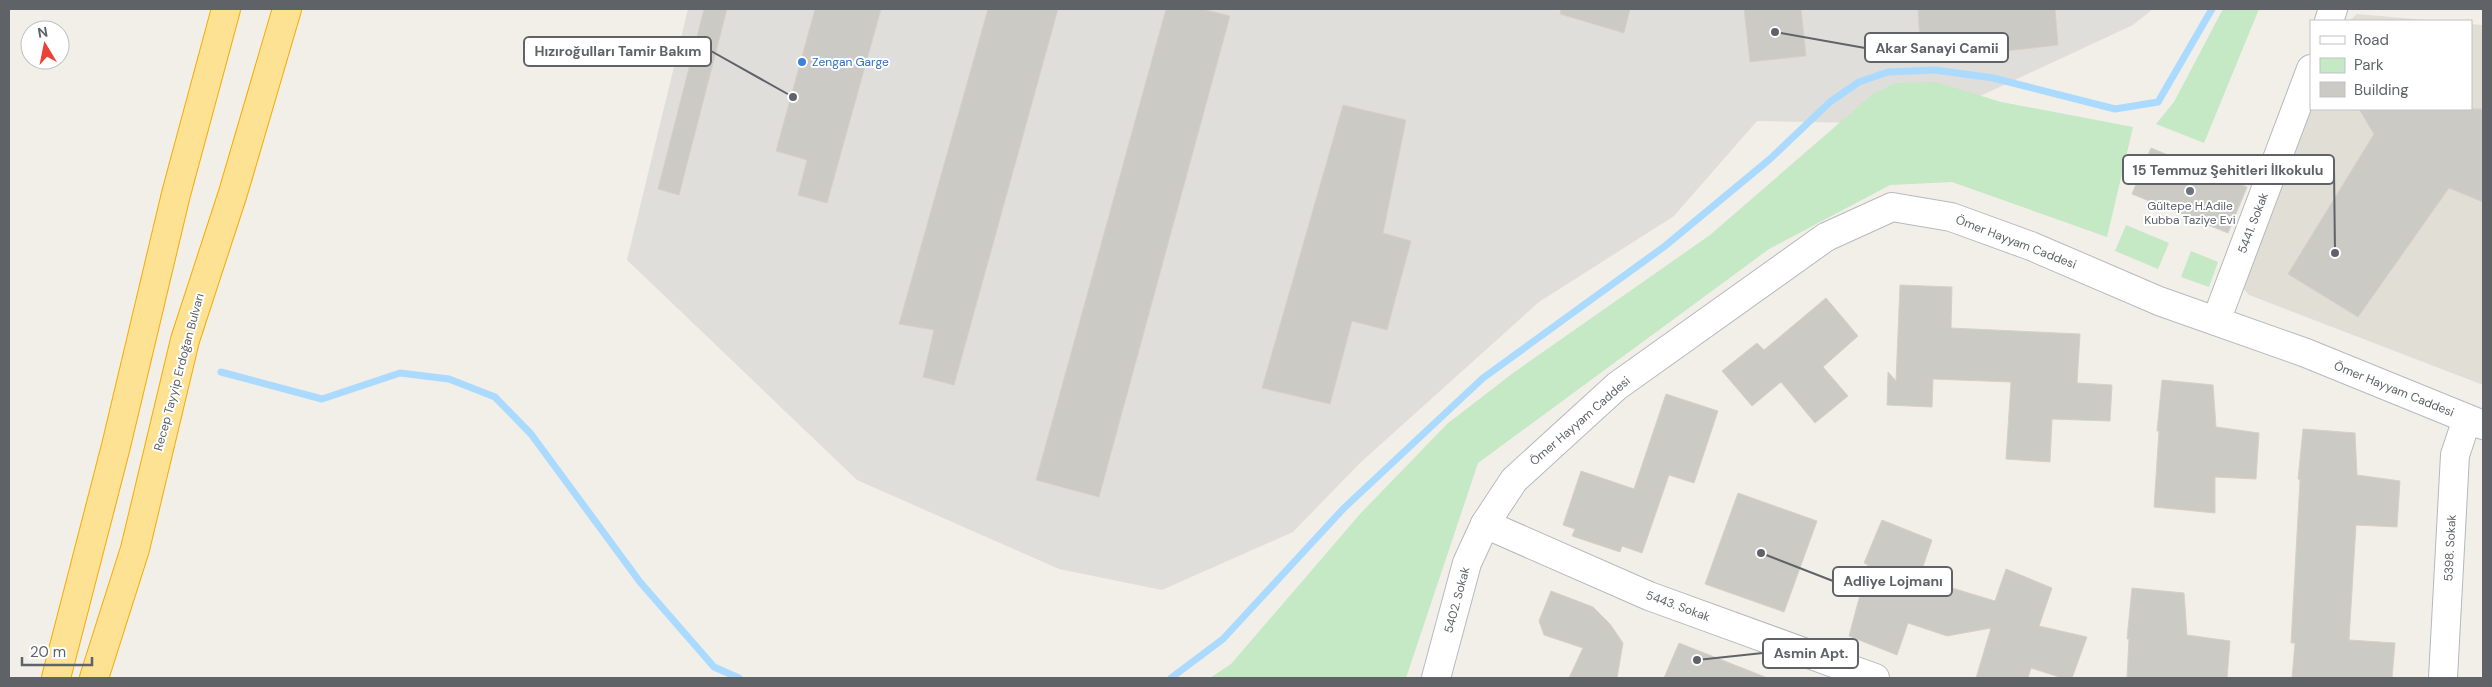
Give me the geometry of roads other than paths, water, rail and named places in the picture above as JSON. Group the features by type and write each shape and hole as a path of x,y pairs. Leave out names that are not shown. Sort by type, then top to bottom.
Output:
{"highway":[{"path":"56,678 146,326 176,194 226,9"},
{"name":"Recep Tayyip Erdoğan Bulvarı","path":"94,678 135,549 185,340 233,193 287,9"},
{"path":"146,326 185,340"}],"street":[{"name":"5441. Sokak","path":"2216,321 2310,72"},
{"name":"Ömer Hayyam Caddesi","path":"1485,524 1514,480 1617,386 1826,237 1892,207 1951,217 2031,246 2123,286 2306,353 2475,422"},
{"name":"5398. Sokak","path":"2443,678 2455,455 2475,422"},
{"name":"5402. Sokak","path":"1436,678 1468,563 1485,524"},
{"name":"5443. Sokak","path":"1485,524 1649,596 1875,678"}],"waterway":[{"path":"1171,678 1223,639 1344,508 1483,378 1665,246 1770,159 1830,102 1859,82 1888,72 1935,70 1993,78 2115,109 2158,102 2212,9"},
{"path":"221,372 322,399 400,373 449,379 495,397 531,434 640,582 714,667 739,678"}],"place":[{"name":"Akar Sanayi Camii","path":"1775,32"},
{"name":"Zengan Garge","path":"802,62"},
{"name":"Hızıroğulları Tamir Bakım","path":"793,97"},
{"name":"Gültepe H.Adile Kubba Taziye Evi","path":"2190,191"},
{"name":"15 Temmuz Şehitleri İlkokulu","path":"2335,253"},
{"name":"Adliye Lojmanı","path":"1761,553"},
{"name":"Asmin Apt.","path":"1697,660"}]}
